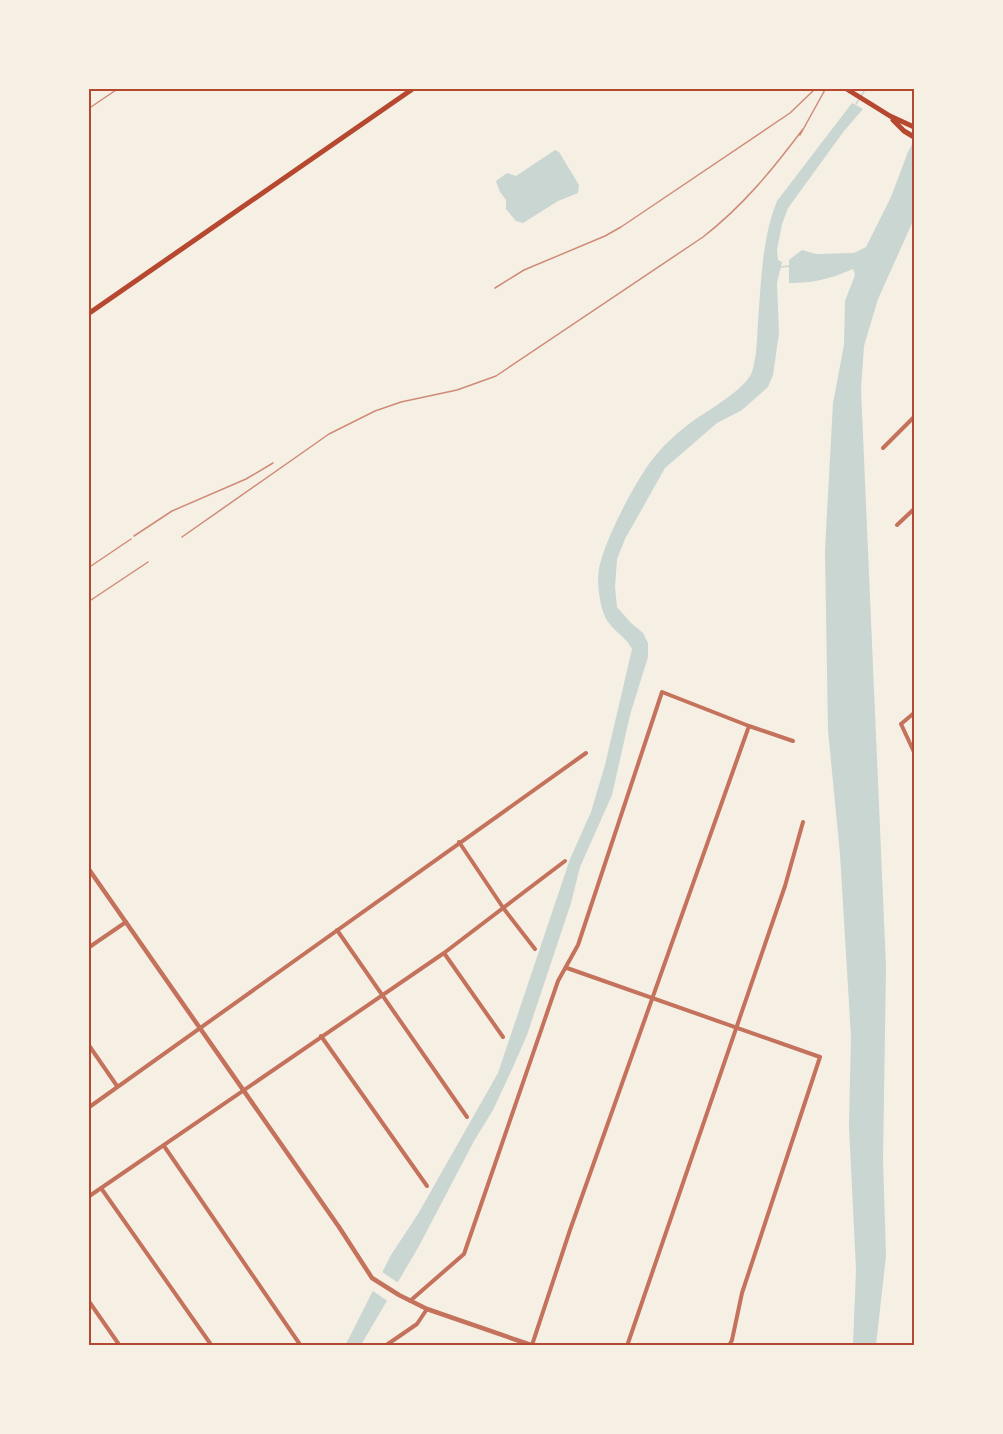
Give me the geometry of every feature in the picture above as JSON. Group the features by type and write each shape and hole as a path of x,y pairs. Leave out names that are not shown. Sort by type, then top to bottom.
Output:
{"main road":[{"path":"88,314 414,88"},
{"path":"848,90 890,116 915,127"},
{"path":"890,116 904,131 915,137"}],"street":[{"path":"883,448 915,417"},
{"path":"897,525 915,509"},
{"path":"410,1300 464,1254 558,981 578,945 662,692 793,741"},
{"path":"915,713 901,724 915,752"},
{"path":"88,868 339,1227 372,1278 427,1309 533,1345 570,1230 749,726"},
{"path":"88,1108 586,753"},
{"path":"627,1346 785,886 803,822"},
{"path":"459,842 504,909 535,949"},
{"path":"88,1188 90,1196 164,1146 243,1089 444,953 565,861"},
{"path":"88,948 126,922"},
{"path":"337,930 467,1117"},
{"path":"444,953 503,1037"},
{"path":"567,968 820,1058 742,1293 729,1346"},
{"path":"321,1036 427,1186"},
{"path":"88,1044 117,1086"},
{"path":"164,1146 301,1346"},
{"path":"101,1188 212,1346"},
{"path":"88,1300 120,1346"},
{"path":"385,1346 417,1324 427,1309"}],"shaded area":[{"path":"852,103 863,109 844,131 788,208 782,224 777,250 778,260 782,262 777,283 779,333 773,375 768,387 742,410 717,423 665,468 625,539 617,559 615,587 617,607 643,633 648,643 648,657 630,715 612,795 580,867 571,903 527,1035 493,1110 474,1141 419,1246 361,1345 345,1346 391,1255 418,1214 498,1073 570,859 591,812 605,765 632,649 606,619 601,603 599,570 609,538 632,492 656,455 693,421 734,393 752,372 765,245 777,201"},
{"path":"914,140 914,219 878,299 864,346 861,389 886,967 883,1160 886,1256 876,1345 853,1345 856,1270 849,1126 851,1037 840,854 828,730 825,550 833,403 844,345 845,301 855,275 853,269 822,280 789,283 789,260 802,250 816,254 854,253 866,247 891,197"},
{"path":"555,150 559,152 579,185 578,193 558,201 523,223 516,221 506,209 506,200 496,181 507,173 516,176"}],"pier":[{"path":"379,1270 400,1284 389,1302 370,1289"}],"waterway":[{"path":"856,104 866,88"},
{"path":"780,267 790,266"}],"railway":[{"path":"88,109 119,88"},
{"path":"495,288 524,270 621,227 790,113 816,88"},
{"path":"800,135 826,88"},
{"path":"182,537 329,434 375,411 401,402 457,390 496,376 718,225 757,186 803,129"},
{"path":"134,536 172,511 246,479 273,463"},
{"path":"88,568 131,539"},
{"path":"88,602 148,562"}]}
